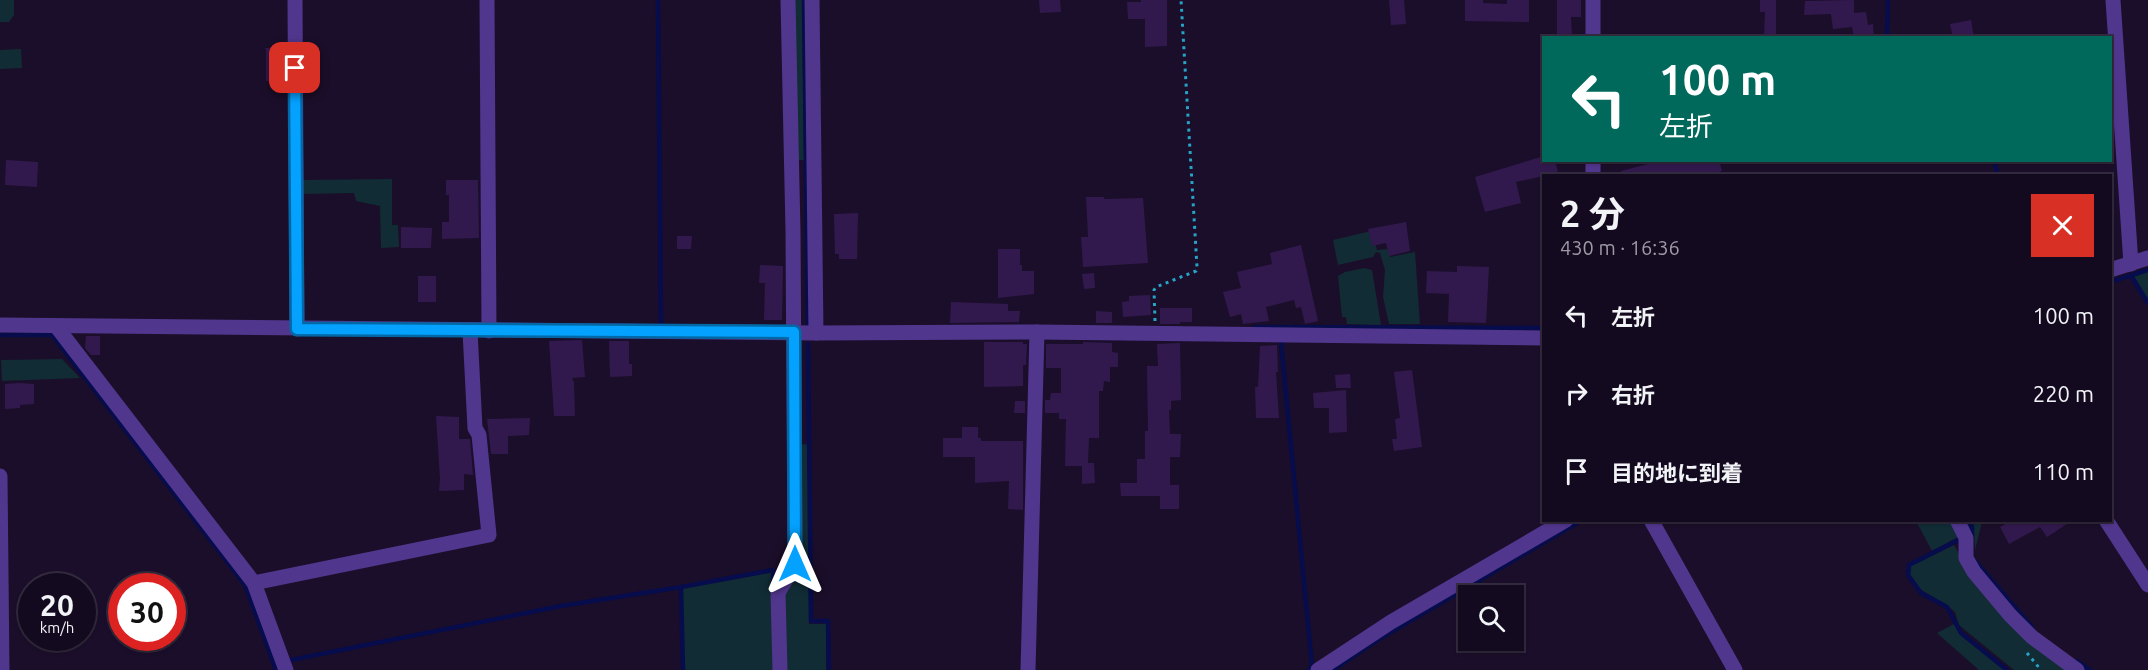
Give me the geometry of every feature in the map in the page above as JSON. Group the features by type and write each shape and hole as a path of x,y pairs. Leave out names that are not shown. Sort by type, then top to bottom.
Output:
{"street":[{"path":"295,0 297,324"},
{"path":"487,0 489,326"},
{"path":"780,670 778,593 795,564 788,0"},
{"path":"812,0 816,328"},
{"path":"1593,0 1593,36"},
{"path":"2113,0 2131,264"},
{"path":"2112,269 2148,258"},
{"path":"0,325 297,324 470,331 489,326 816,328 1542,338"},
{"path":"56,326 254,583 286,670"},
{"path":"254,583 489,535 479,435 475,428 470,331"},
{"path":"1028,670 1037,332"},
{"path":"0,476 2,670"},
{"path":"1318,670 1391,622 1563,522"},
{"path":"1652,522 1735,670"},
{"path":"1958,522 1966,538 1965,553 1972,568 2010,615 2032,637 2077,670"},
{"path":"2107,522 2148,585"}],"path":[{"path":"1155,324 1154,290 1156,287 1190,274 1196,271 1197,267 1181,0"}],"shaded area":[{"path":"0,0 14,0 14,15 9,22 0,22"},
{"path":"792,0 802,0 804,160 794,160"},
{"path":"21,49 22,68 0,69 0,50"},
{"path":"392,179 392,225 398,225 399,247 381,248 380,206 356,201 354,193 302,194 302,180"},
{"path":"1371,231 1377,250 1388,249 1390,257 1415,252 1420,324 1389,324 1383,297 1385,270 1380,253 1376,252 1373,257 1338,265 1333,240"},
{"path":"1364,268 1372,270 1381,325 1347,324 1346,317 1342,317 1338,276"},
{"path":"2148,272 2148,300 2134,276"},
{"path":"62,359 80,378 2,381 1,360"},
{"path":"808,444 809,624 826,624 826,670 682,670 679,589 800,567 796,445"},
{"path":"1917,522 1954,522 1960,536 1932,551"},
{"path":"1972,522 1982,522 1975,550 1974,525"},
{"path":"1954,545 1970,572 2072,670 2014,670 1959,625 1955,612 1920,589 1910,576 1911,566"},
{"path":"1954,624 1960,634 2005,670 1979,670 1937,633"}],"building":[{"path":"1039,0 1060,0 1061,12 1040,13"},
{"path":"1141,0 1167,0 1167,46 1145,47 1145,19 1128,19 1127,2 1141,2"},
{"path":"1389,0 1404,0 1406,24 1391,25"},
{"path":"1465,0 1507,4 1507,0 1529,0 1529,22 1465,21"},
{"path":"1557,0 1581,0 1581,17 1571,17 1572,36 1557,36"},
{"path":"1760,0 1776,0 1776,36 1764,36 1765,12 1760,12"},
{"path":"1854,0 1854,13 1866,12 1868,25 1873,24 1874,36 1854,36 1852,27 1833,29 1831,14 1804,15 1805,1"},
{"path":"1971,20 1974,36 1953,36 1950,24"},
{"path":"272,45 286,45 286,81 266,81 266,49 264,48 273,48"},
{"path":"1542,157 1542,162 1555,162 1558,173 1542,174 1542,176 1516,182 1521,203 1485,212 1475,177"},
{"path":"6,160 38,162 37,187 5,185"},
{"path":"1655,162 1720,162 1722,171 1715,174 1622,174 1621,171"},
{"path":"446,180 478,180 479,238 442,239 442,222 449,222 449,195 446,195"},
{"path":"1086,197 1143,198 1148,263 1083,267 1081,237 1088,237"},
{"path":"858,213 857,259 839,259 839,254 835,254 834,214"},
{"path":"1406,222 1410,251 1389,256 1386,243 1372,246 1368,229"},
{"path":"401,227 432,228 431,248 401,248"},
{"path":"677,236 692,236 691,249 677,249"},
{"path":"1301,245 1318,321 1305,324 1301,307 1296,308 1294,300 1266,307 1269,321 1243,324 1241,314 1230,317 1223,292 1241,288 1237,272 1272,264 1270,253"},
{"path":"998,249 1020,249 1022,271 1034,271 1034,294 998,298"},
{"path":"760,265 783,266 782,320 764,320 765,283 759,283"},
{"path":"1457,266 1489,267 1486,323 1448,322 1449,294 1426,293 1427,271 1457,272"},
{"path":"1094,273 1095,288 1084,289 1082,274"},
{"path":"418,276 436,276 436,302 418,302"},
{"path":"1150,295 1151,315 1123,317 1122,302 1129,301 1129,296"},
{"path":"951,302 1008,304 1008,311 1020,311 1019,322 950,323"},
{"path":"1160,308 1192,308 1192,322 1160,324"},
{"path":"1096,311 1112,312 1112,323 1096,323"},
{"path":"86,336 100,336 100,355 91,355 85,348"},
{"path":"582,340 585,377 572,378 575,416 554,416 549,341"},
{"path":"609,341 629,341 629,364 632,364 632,376 610,377"},
{"path":"984,342 1023,342 1027,344 1026,365 1023,365 1023,386 984,387"},
{"path":"1083,342 1112,343 1112,352 1118,353 1118,367 1110,367 1110,382 1104,381 1103,391 1099,391 1099,438 1089,438 1088,463 1094,463 1095,483 1082,484 1082,466 1065,466 1066,419 1059,419 1059,413 1045,413 1045,400 1050,400 1051,393 1061,393 1061,368 1046,368 1046,344 1083,344"},
{"path":"1180,343 1181,400 1171,401 1171,410 1169,410 1170,434 1181,434 1180,457 1170,457 1170,485 1179,485 1179,509 1160,509 1160,496 1121,496 1120,483 1137,483 1137,459 1145,459 1145,431 1148,431 1147,366 1158,366 1157,344"},
{"path":"1277,345 1279,418 1256,418 1255,387 1258,387 1260,346"},
{"path":"1412,370 1422,447 1394,451 1392,439 1397,439 1395,419 1400,418 1394,372"},
{"path":"1350,374 1351,388 1336,388 1335,375"},
{"path":"5,384 34,384 34,404 5,409"},
{"path":"1346,390 1347,432 1329,433 1329,408 1314,408 1313,393"},
{"path":"1015,401 1025,401 1025,413 1014,413"},
{"path":"436,416 459,417 459,439 470,439 473,475 464,474 464,490 439,491"},
{"path":"530,418 529,435 508,436 508,454 491,454 487,419"},
{"path":"962,427 978,427 978,438 981,438 981,441 1023,441 1023,510 1008,509 1009,481 975,483 975,457 943,457 943,438 962,438"},
{"path":"2009,522 2070,522 2047,537 2040,527 2009,544 2000,527"}],"waterway":[{"path":"658,0 661,325"},
{"path":"804,0 808,328"},
{"path":"1887,36 1888,0"},
{"path":"1994,162 1998,174"},
{"path":"2112,281 2148,270"},
{"path":"2131,276 2148,303"},
{"path":"1255,327 1542,328"},
{"path":"0,335 52,335 245,585 276,670"},
{"path":"1281,342 1312,666 1309,670"},
{"path":"808,344 811,621 828,621 829,670"},
{"path":"1333,670 1381,638 1579,522"},
{"path":"1969,522 1972,528 1971,538"},
{"path":"1962,538 1909,565 1908,575 1921,593 1947,607 1961,633 2007,670"},
{"path":"1975,561 2032,627"},
{"path":"286,661 561,606 773,570 773,589"},
{"path":"681,587 683,670"},
{"path":"2077,661 2090,670"}],"route":[{"path":"295,68 297,329 794,332 795,564"}]}
